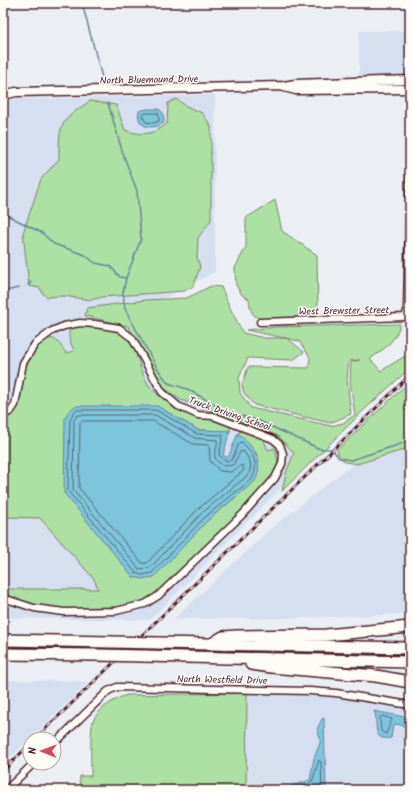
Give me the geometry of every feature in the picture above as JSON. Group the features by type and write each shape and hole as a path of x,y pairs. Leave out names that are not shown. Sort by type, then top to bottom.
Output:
{"highway":[{"path":"212,644 223,637 326,635 410,627"},
{"path":"3,640 410,648"},
{"path":"3,654 410,662"},
{"path":"211,657 271,667 376,676 410,682"}],"main road":[{"name":"North Bluemound Drive","path":"3,94 16,92 283,86 296,84 410,80"},
{"name":"North Bluemound Drive","path":"283,86 296,90 410,89"},
{"name":"North Bluemound Drive","path":"3,88 16,92"}],"street":[{"name":"West Brewster Street","path":"260,322 405,317 407,310 410,175"},
{"name":"Truck Driving School","path":"3,416 11,411 15,404 23,363 35,344 52,331 64,326 80,323 100,324 119,328 132,338 162,392 178,406 198,415 213,416 274,439 280,445 283,454 279,472 263,494 182,574 158,596 144,604 116,611 50,611 23,605 3,598"},
{"name":"North Westfield Drive","path":"62,736 108,691 117,687 310,691 336,693 410,705"},
{"path":"6,790 26,771"}],"shaded area":[{"path":"359,31 407,31 407,67 404,75 400,77 359,76"},
{"path":"215,95 215,272 130,316 157,368 320,449 150,620 3,618 3,99"},
{"path":"410,448 410,614 301,618 174,619 270,529 350,466"},
{"path":"3,680 89,682 38,731 22,731 22,747 3,765"},
{"path":"247,693 343,697 410,708 410,790 246,790"}],"green space":[{"path":"176,99 188,107 202,113 211,126 211,220 198,238 197,257 200,267 193,287 184,291 102,297 91,300 63,296 47,297 43,294 40,288 29,286 23,233 41,179 59,159 60,138 63,124 72,113 90,101 116,105 125,130 142,134 147,133 167,124 168,103"},
{"path":"275,200 282,231 317,255 318,316 275,319 260,318 253,314 250,308 249,299 242,295 236,285 235,268 246,247 246,218"},
{"path":"211,286 221,287 243,333 264,338 285,338 246,330 277,327 400,324 396,335 392,340 385,348 370,359 381,371 410,353 410,368 364,410 282,491 286,473 294,453 278,436 181,400 165,389 128,326 85,316 87,308 146,300 187,298","holes":["288,339 299,341 310,357 309,368 248,367 242,385 244,393 254,405 330,423 351,414 347,379 349,361 360,360 351,362 350,382 355,415 343,423 331,426 251,408 240,393 239,378 248,358 293,360 304,352"]},
{"path":"84,325 108,328 119,332 127,338 136,353 146,381 160,396 189,411 230,424 230,431 198,430 157,406 208,520 255,481 259,460 256,453 238,433 243,429 262,436 268,450 275,448 278,463 275,473 258,495 211,543 153,596 133,605 114,608 46,608 3,595 3,589 98,589 94,579 40,518 3,517 3,418 13,413 18,405 25,369 33,352 43,342 50,339 54,339 66,353 74,351 69,338 69,331 75,326"},
{"path":"410,381 410,402 404,409 410,415 410,448 357,464 345,462 338,454 337,450"},
{"path":"247,693 246,790 79,790 80,776 91,776 91,739 93,721 98,712 112,701 127,695"}],"water":[{"path":"146,109 159,109 163,113 164,123 154,127 142,124 138,116 139,111"},
{"path":"78,406 157,406 198,430 230,431 223,455 228,458 238,433 256,454 259,467 258,474 255,481 208,520 154,577 142,579 133,577 64,493 65,419 69,411"},
{"path":"374,711 410,718 410,730 407,727 397,724 393,726 391,738 380,737 376,730"},
{"path":"324,718 326,789 291,790 291,786 310,780 314,758 320,743 317,729"}],"waterway":[{"path":"82,3 103,81"},
{"path":"108,103 123,154 137,191 141,239 126,278 123,293 125,309 157,368 168,383 187,389 230,413 257,420 320,449 332,449 339,458 351,460 410,441"},
{"path":"3,213 42,233 54,244 85,255 95,263 110,266 120,277 126,278"},
{"path":"28,285 31,282"},
{"path":"5,291 19,288"},
{"path":"239,421 241,416"}],"railway":[{"path":"43,731 410,375"},
{"path":"3,771 22,752"}]}
